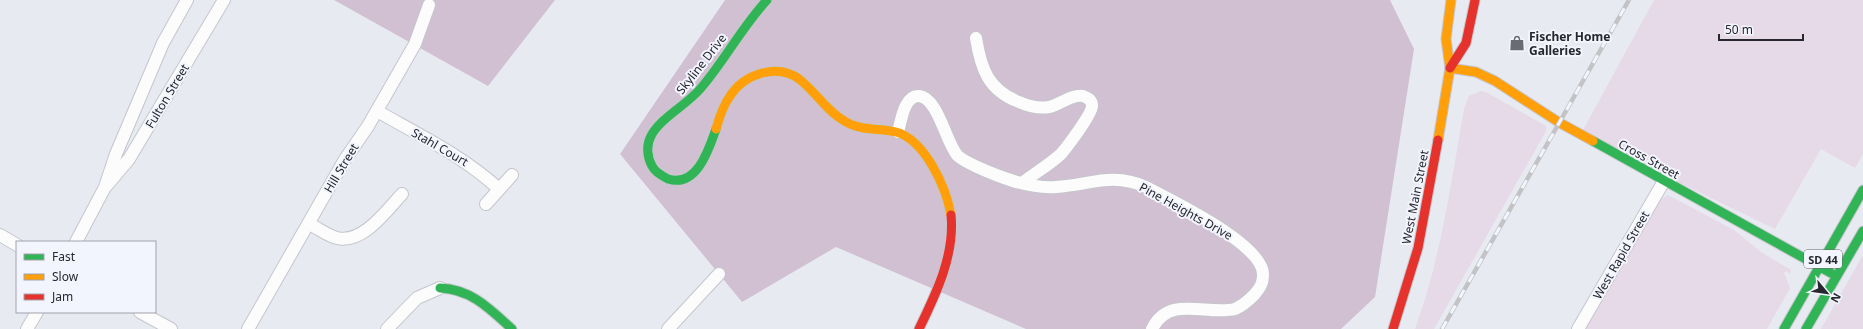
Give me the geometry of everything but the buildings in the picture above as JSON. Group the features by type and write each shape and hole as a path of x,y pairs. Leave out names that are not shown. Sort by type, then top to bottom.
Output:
{"street":[{"name":"Fulton Street","path":"77,241 105,187 116,154 163,43 187,0"},
{"name":"Fulton Street","path":"105,187 129,159 224,0"},
{"name":"Skyline Drive","path":"767,0 751,18 694,95 658,125 650,137 647,148 649,161 654,170 661,175 677,180 687,178 695,172 702,164 707,153 723,105 730,95 741,84 766,71 779,71 806,83 830,110 847,123 858,128 898,132"},
{"name":"West Main Street","path":"1394,329 1418,248 1450,68 1446,39 1451,0"},
{"name":"West Main Street","path":"1450,68 1466,43 1475,0"},
{"name":"Hill Street","path":"248,329 344,161 377,111 416,44 429,5"},
{"path":"976,38 984,72 998,91 1006,96 1028,105 1039,107 1057,105 1074,96 1082,96 1090,99 1092,102 1093,108 1061,153 1022,183"},
{"name":"Cross Street","path":"1450,68 1476,72 1495,81 1560,123 1836,276"},
{"name":"Pine Heights Drive","path":"898,132 905,107 909,100 916,96 923,97 930,101 936,111 944,132 958,156 966,162 985,171 1022,183 1043,187 1056,187 1120,179 1133,182 1146,187 1229,233 1251,252 1260,264 1264,273 1263,282 1250,299 1243,305 1235,309 1223,310 1178,309 1160,318 1152,329"},
{"name":"Stahl Court","path":"377,111 456,156 478,171 499,189"},
{"path":"898,132 914,140 924,151 944,193 952,217 951,238 944,270 919,329"},
{"path":"486,204 512,175"},
{"name":"West Rapid Street","path":"1578,329 1664,181"},
{"name":"SD 44","path":"1784,329 1863,190"},
{"path":"309,224 335,238 349,238 367,230 402,194"},
{"name":"SD 44","path":"1806,329 1863,232"},
{"path":"0,235 16,244"},
{"path":"668,329 719,274"},
{"path":"386,329 417,298 440,288 456,289 468,293 479,300 512,329"},
{"path":"27,329 36,313"},
{"path":"142,313 171,329"}],"shaded area":[{"path":"334,0 555,0 488,86"},
{"path":"725,0 1390,0 1414,49 1375,297 1341,329 1026,329 836,247 742,302 620,154"},
{"path":"1654,0 1863,0 1863,154 1855,168 1821,149 1775,229 1676,181 1583,130"},
{"path":"1481,91 1486,92 1546,126 1546,131 1434,329 1415,329 1439,248 1464,109 1469,96"},
{"path":"1668,195 1734,230 1761,252 1791,270 1790,274 1786,271 1784,273 1790,288 1767,329 1586,329 1658,201"},
{"path":"1863,255 1863,329 1821,329"}],"railway":[{"path":"1442,329 1629,0"}],"traffic: fast":[{"path":"716,129 710,147 700,165 687,178 678,180 668,179 653,168 648,155 648,147 649,140 655,129 701,88 758,10 767,0"},
{"path":"1593,141 1831,273"},
{"path":"1784,329 1863,190"},
{"path":"1806,329 1863,231"},
{"path":"440,288 451,289 471,296 488,308 512,329"}],"traffic: slow":[{"path":"1438,140 1450,68 1446,39 1451,0"},
{"path":"1450,68 1476,72 1495,81 1560,123 1593,141"},
{"path":"716,129 728,100 736,88 744,82 762,73 781,72 790,74 805,84 833,113 846,122 858,127 896,132 916,144 925,154 939,179 951,215"}],"traffic: jam":[{"path":"1450,68 1466,43 1475,0"},
{"path":"1393,329 1418,248 1438,140"},
{"path":"919,329 943,274 950,245 951,215"}],"place":[{"name":"Fischer Home Galleries","path":"1517,43"}]}
